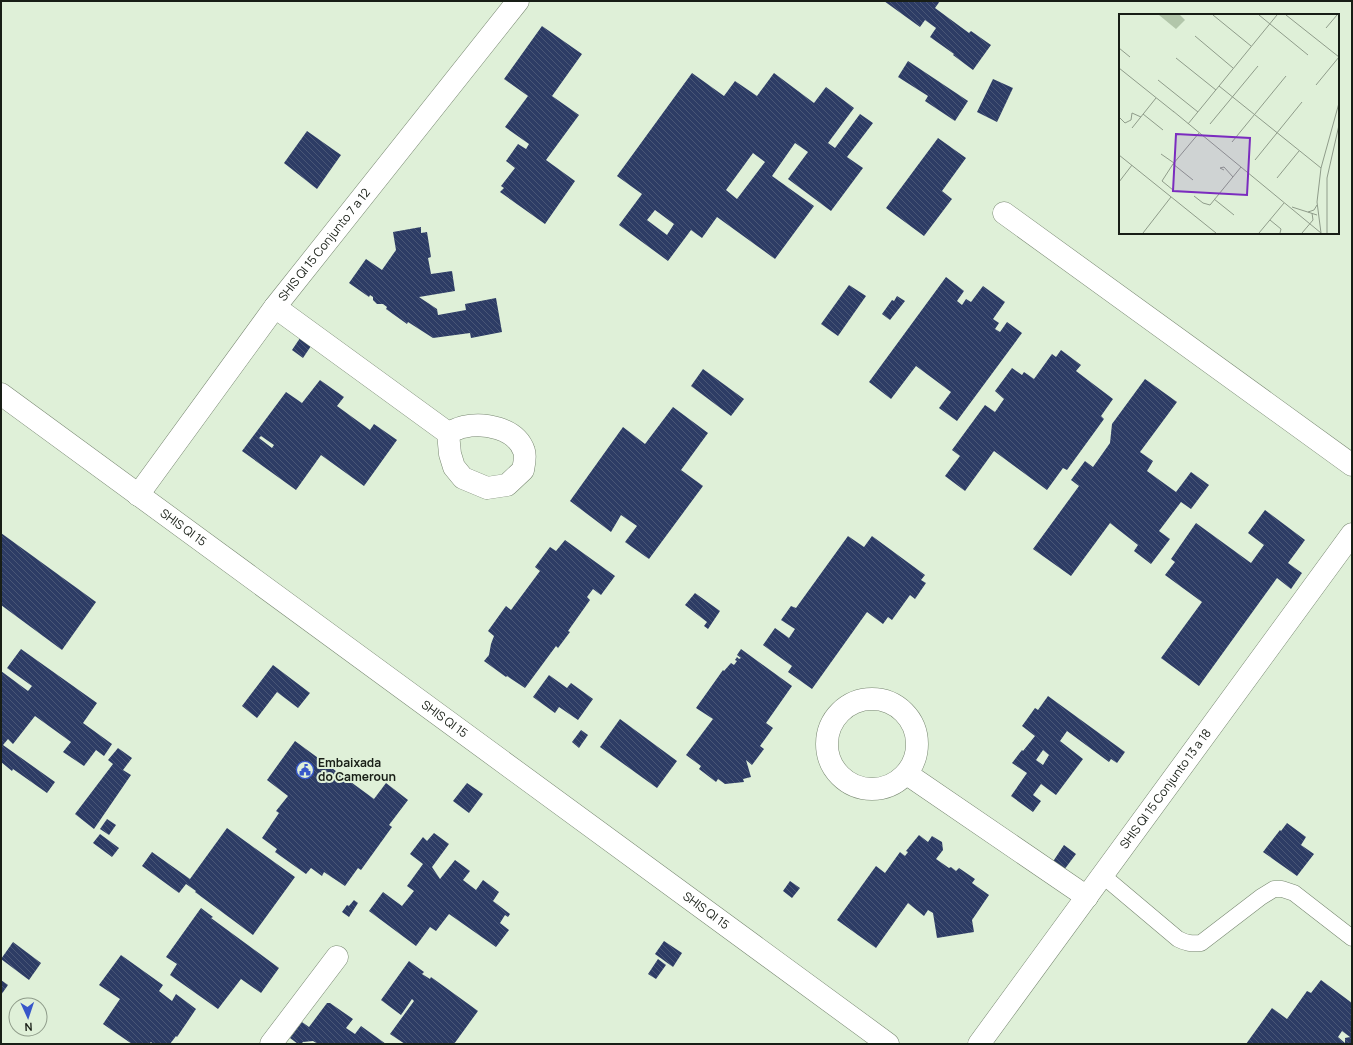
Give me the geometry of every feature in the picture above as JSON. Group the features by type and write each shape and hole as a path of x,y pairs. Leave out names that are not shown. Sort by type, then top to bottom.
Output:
{"street":[{"name":"SHIS QI 15 Conjunto 7 a 12","path":"138,495 274,307 518,1"},
{"path":"1004,213 1352,466"},
{"path":"274,307 448,434"},
{"name":"SHIS QI 15","path":"1,394 888,1044"},
{"name":"SHIS QI 15 Conjunto 13 a 18","path":"979,1044 1352,534"},
{"path":"872,697 897,704 914,724 918,750 907,774 885,788 859,788 836,774 825,751 829,724 846,705 872,697"},
{"path":"907,774 1087,897"},
{"path":"271,1044 337,957"}],"lane":[{"path":"1102,876 1178,939 1192,944 1201,943 1261,896 1274,889 1282,889 1294,894 1352,938"}],"building":[{"path":"884,1 940,1 935,8 969,33 971,31 991,45 973,70 930,37 936,28 925,20 920,27"},
{"path":"542,26 582,54 552,96 579,115 546,160 575,181 545,224 500,192 504,188 501,186 515,168 506,161 518,144 526,149 529,144 505,127 528,96 504,79"},
{"path":"908,61 968,101 955,121 925,101 928,96 898,77"},
{"path":"692,73 724,96 735,81 757,96 774,73 814,103 826,87 854,108 828,143 835,148 860,114 873,123 847,157 863,168 831,211 788,179 808,152 795,143 772,176 814,206 775,259 717,217 702,238 691,230 668,261 619,225 642,194 617,176","holes":["753,153 765,162 737,199 726,190","655,210 674,224 667,235 647,220"]},
{"path":"993,79 1013,88 997,122 977,112"},
{"path":"307,131 341,155 317,189 284,163"},
{"path":"938,138 966,158 942,191 952,199 924,236 886,208"},
{"path":"421,227 421,233 427,232 431,257 428,258 431,274 452,271 455,291 419,297 437,309 438,315 466,310 465,304 496,298 502,332 471,338 470,333 433,338 408,322 407,324 386,309 387,307 383,304 377,304 373,300 373,297 370,295 369,297 349,283 366,259 382,270 396,250 393,232"},
{"path":"946,277 964,291 957,301 962,305 966,299 971,302 983,286 1005,302 993,319 999,323 995,329 1000,332 1007,322 1022,333 957,421 939,408 951,392 916,366 891,399 869,382"},
{"path":"849,285 866,296 838,336 821,324"},
{"path":"897,296 905,301 890,320 882,314 892,300 894,301"},
{"path":"302,335 313,343 303,358 292,350"},
{"path":"1061,350 1081,365 1076,371 1113,399 1101,416 1104,419 1067,470 1063,468 1047,490 994,451 965,491 945,476 960,456 952,450 985,405 995,412 1004,399 995,391 1012,368 1022,375 1024,372 1034,379 1052,354 1056,357"},
{"path":"703,369 744,399 731,416 691,386"},
{"path":"1145,379 1177,402 1140,452 1153,461 1147,471 1176,492 1191,472 1209,485 1191,509 1181,502 1159,531 1170,539 1151,564 1134,551 1138,545 1110,523 1071,576 1033,549 1079,486 1071,480 1085,461 1093,467 1110,443 1112,424"},
{"path":"320,380 344,397 337,406 370,430 374,424 397,440 364,486 321,455 296,490 242,451 286,392 302,403","holes":["261,436 274,445 272,448 259,438"]},
{"path":"673,407 708,433 681,470 703,486 649,559 625,542 637,526 621,515 611,532 570,501 623,427 645,444"},
{"path":"1265,510 1305,540 1288,563 1302,573 1291,589 1277,578 1199,686 1161,658 1202,602 1165,575 1175,562 1171,559 1196,523 1251,563 1264,545 1248,533"},
{"path":"1,533 96,602 62,650 1,605"},
{"path":"848,536 864,547 872,536 925,575 921,580 926,583 915,599 910,595 892,620 888,617 883,624 867,612 812,689 788,672 792,666 763,645 775,628 789,638 795,629 781,620 791,606 796,608"},
{"path":"565,540 615,576 601,595 593,589 587,597 590,600 568,631 570,632 558,648 556,646 525,688 507,676 506,677 484,661 489,655 494,636 488,631 506,606 511,610 540,571 535,567 550,547 556,551"},
{"path":"695,593 720,611 708,629 704,626 707,622 685,605"},
{"path":"21,649 97,703 83,723 112,744 104,756 96,750 84,766 63,752 71,742 35,716 13,744 8,739 3,745 55,782 47,793 13,769 12,771 1,762 1,671 28,691 32,686 7,668"},
{"path":"741,649 792,686 766,723 773,728 760,746 764,749 752,765 746,760 751,777 743,779 744,782 725,784 718,779 716,782 699,769 701,766 686,755 713,719 696,708 723,670 724,671 731,663 734,665 737,661 735,660 737,657 739,659 741,658 737,655"},
{"path":"273,665 310,693 298,708 277,692 257,718 242,706"},
{"path":"549,675 567,688 571,683 593,699 578,720 559,707 555,713 533,697"},
{"path":"1048,696 1125,752 1117,763 1111,759 1109,762 1067,731 1060,741 1083,759 1056,795 1041,784 1033,795 1041,801 1033,812 1011,796 1027,773 1012,763 1035,736 1022,726 1035,708 1038,710","holes":["1043,750 1049,755 1043,765 1036,760"]},
{"path":"620,719 677,761 657,788 600,747"},
{"path":"581,730 588,735 579,748 572,742"},
{"path":"295,741 374,799 386,783 408,800 389,825 392,827 361,870 358,868 345,886 324,872 322,876 311,868 306,874 275,852 277,849 262,838 279,813 276,811 288,796 267,780"},
{"path":"118,748 132,758 123,770 131,775 94,829 75,814 113,764 108,760"},
{"path":"467,783 483,794 469,813 453,801"},
{"path":"107,819 116,825 109,835 100,829"},
{"path":"1287,823 1306,837 1301,845 1314,854 1297,876 1263,852"},
{"path":"227,828 295,877 253,935 186,884 179,893 142,866 152,852 190,879"},
{"path":"434,833 449,844 432,867 440,879 455,860 470,871 463,880 476,890 483,880 499,892 493,901 510,914 508,917 505,915 500,923 509,930 496,947 449,914 436,931 430,927 416,946 369,911 383,892 402,906 414,891 407,886 423,864 410,854 423,837 427,841"},
{"path":"100,834 119,848 112,857 93,843"},
{"path":"919,835 928,842 932,836 942,842 943,850 936,859 956,871 959,868 975,879 972,883 989,895 972,920 974,932 937,938 933,913 928,910 924,916 908,903 876,948 837,920 876,866 885,873 900,852 905,856 908,852 906,851"},
{"path":"1064,845 1076,854 1061,874 1050,866"},
{"path":"790,881 800,888 792,898 783,891"},
{"path":"354,900 358,903 349,917 342,912 347,905 349,906"},
{"path":"201,908 213,917 211,918 279,968 261,993 241,979 218,1009 170,975 177,964 166,957"},
{"path":"664,941 682,953 673,967 655,954"},
{"path":"13,942 41,963 29,980 1,959"},
{"path":"121,955 163,985 159,991 172,1001 176,994 196,1009 177,1037 176,1036 170,1044 153,1044 151,1042 149,1044 132,1044 103,1024 120,999 99,985"},
{"path":"658,959 666,965 656,979 648,974"},
{"path":"409,961 424,972 422,974 430,979 431,977 478,1011 454,1044 405,1044 390,1034 414,1001 412,999 401,1015 381,1000"},
{"path":"1,980 8,985 1,995"},
{"path":"1321,980 1352,1003 1352,1044 1246,1044 1272,1008 1287,1019 1307,991 1311,993","holes":["1342,1031 1350,1037 1345,1038 1345,1043 1338,1037"]},
{"path":"327,1003 330,1003 353,1019 346,1028 355,1034 361,1026 386,1044 318,1044 313,1041 298,1044 290,1038 302,1022 309,1027"}],"place":[{"name":"Embaixada do Cameroun","path":"305,770"}]}
